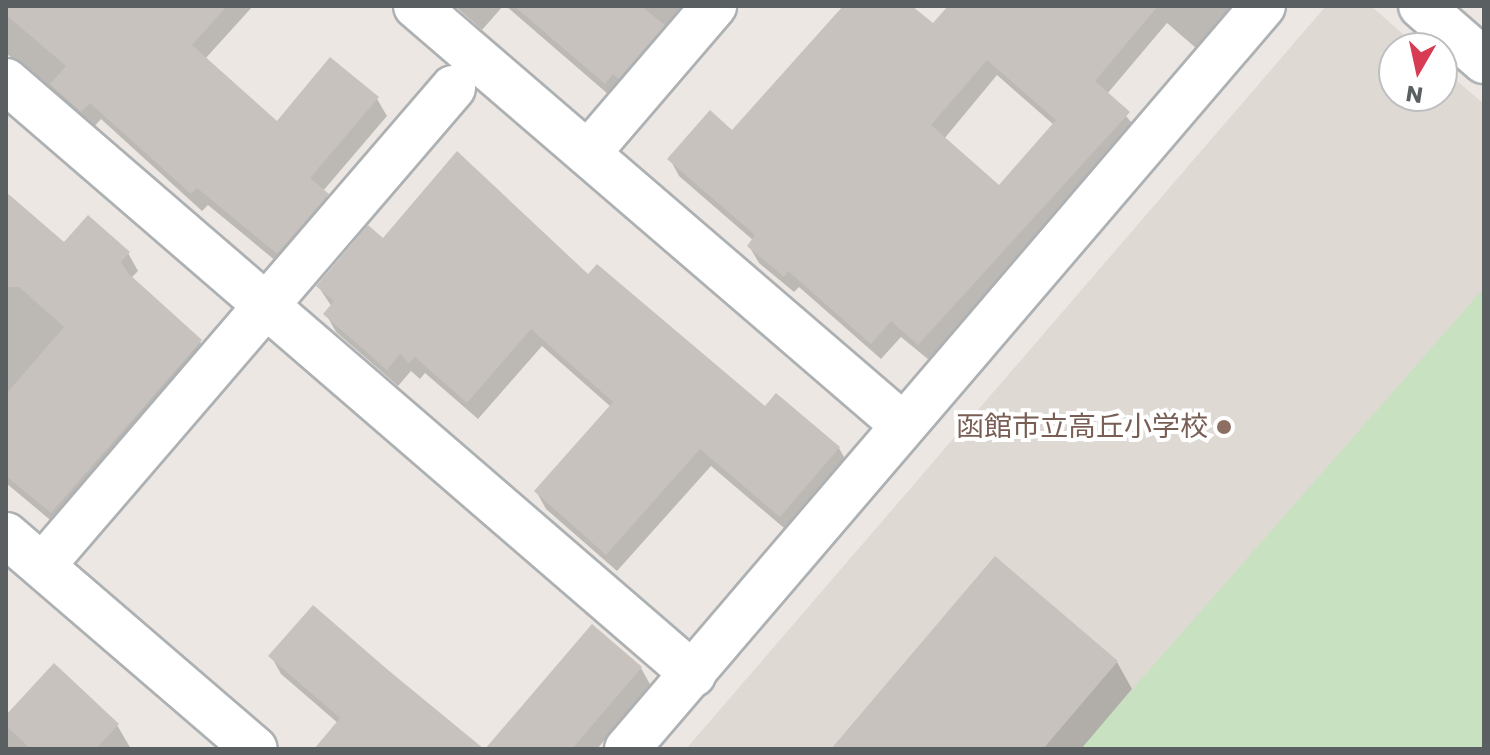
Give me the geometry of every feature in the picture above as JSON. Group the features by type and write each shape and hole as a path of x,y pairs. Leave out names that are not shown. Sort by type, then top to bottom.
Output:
{"street":[{"path":"416,6 903,425"},
{"path":"588,153 714,6"},
{"path":"627,749 1263,6"},
{"path":"1421,6 1484,61"},
{"path":"6,81 693,674"},
{"path":"43,565 453,88"},
{"path":"6,535 255,749"}],"shaded area":[{"name":"函館市立高丘小学校","path":"1326,6 1371,6 1401,32 1378,32 1378,112 1458,112 1458,82 1484,104 1484,749 686,749"}],"green space":[{"path":"1484,288 1484,749 1080,749"}],"building":[{"path":"6,6 227,6 192,45 277,121 330,57 379,97 310,178 329,194 277,254 197,188 191,194 90,103 81,112 50,84 66,66 6,15"},
{"path":"514,6 641,6 665,25 619,79 613,74 605,84"},
{"path":"843,6 912,6 933,23 948,6 1158,6 1095,81 1130,112 918,345 891,321 871,344 788,271 784,277 747,246 755,235 667,159 710,110 732,130","holes":["987,60 1056,120 999,185 931,125"]},
{"path":"457,151 588,274 597,264 765,406 776,393 840,447 780,517 700,449 606,555 534,491 613,402 531,329 467,403 415,357 409,363 400,354 387,370 323,314 334,301 316,286 368,225 383,238"},
{"path":"6,192 64,242 88,215 130,252 121,262 129,274 202,340 51,513 6,476 6,394 64,327 19,287 6,287"},
{"path":"995,556 1118,661 1043,749 831,749"},
{"path":"313,605 484,749 314,749 340,718 268,656"},
{"path":"592,624 642,667 572,749 485,749"},
{"path":"54,663 119,724 96,749 31,749 6,726 6,715"}],"place":[{"name":"函館市立高丘小学校","path":"1224,427"}]}
